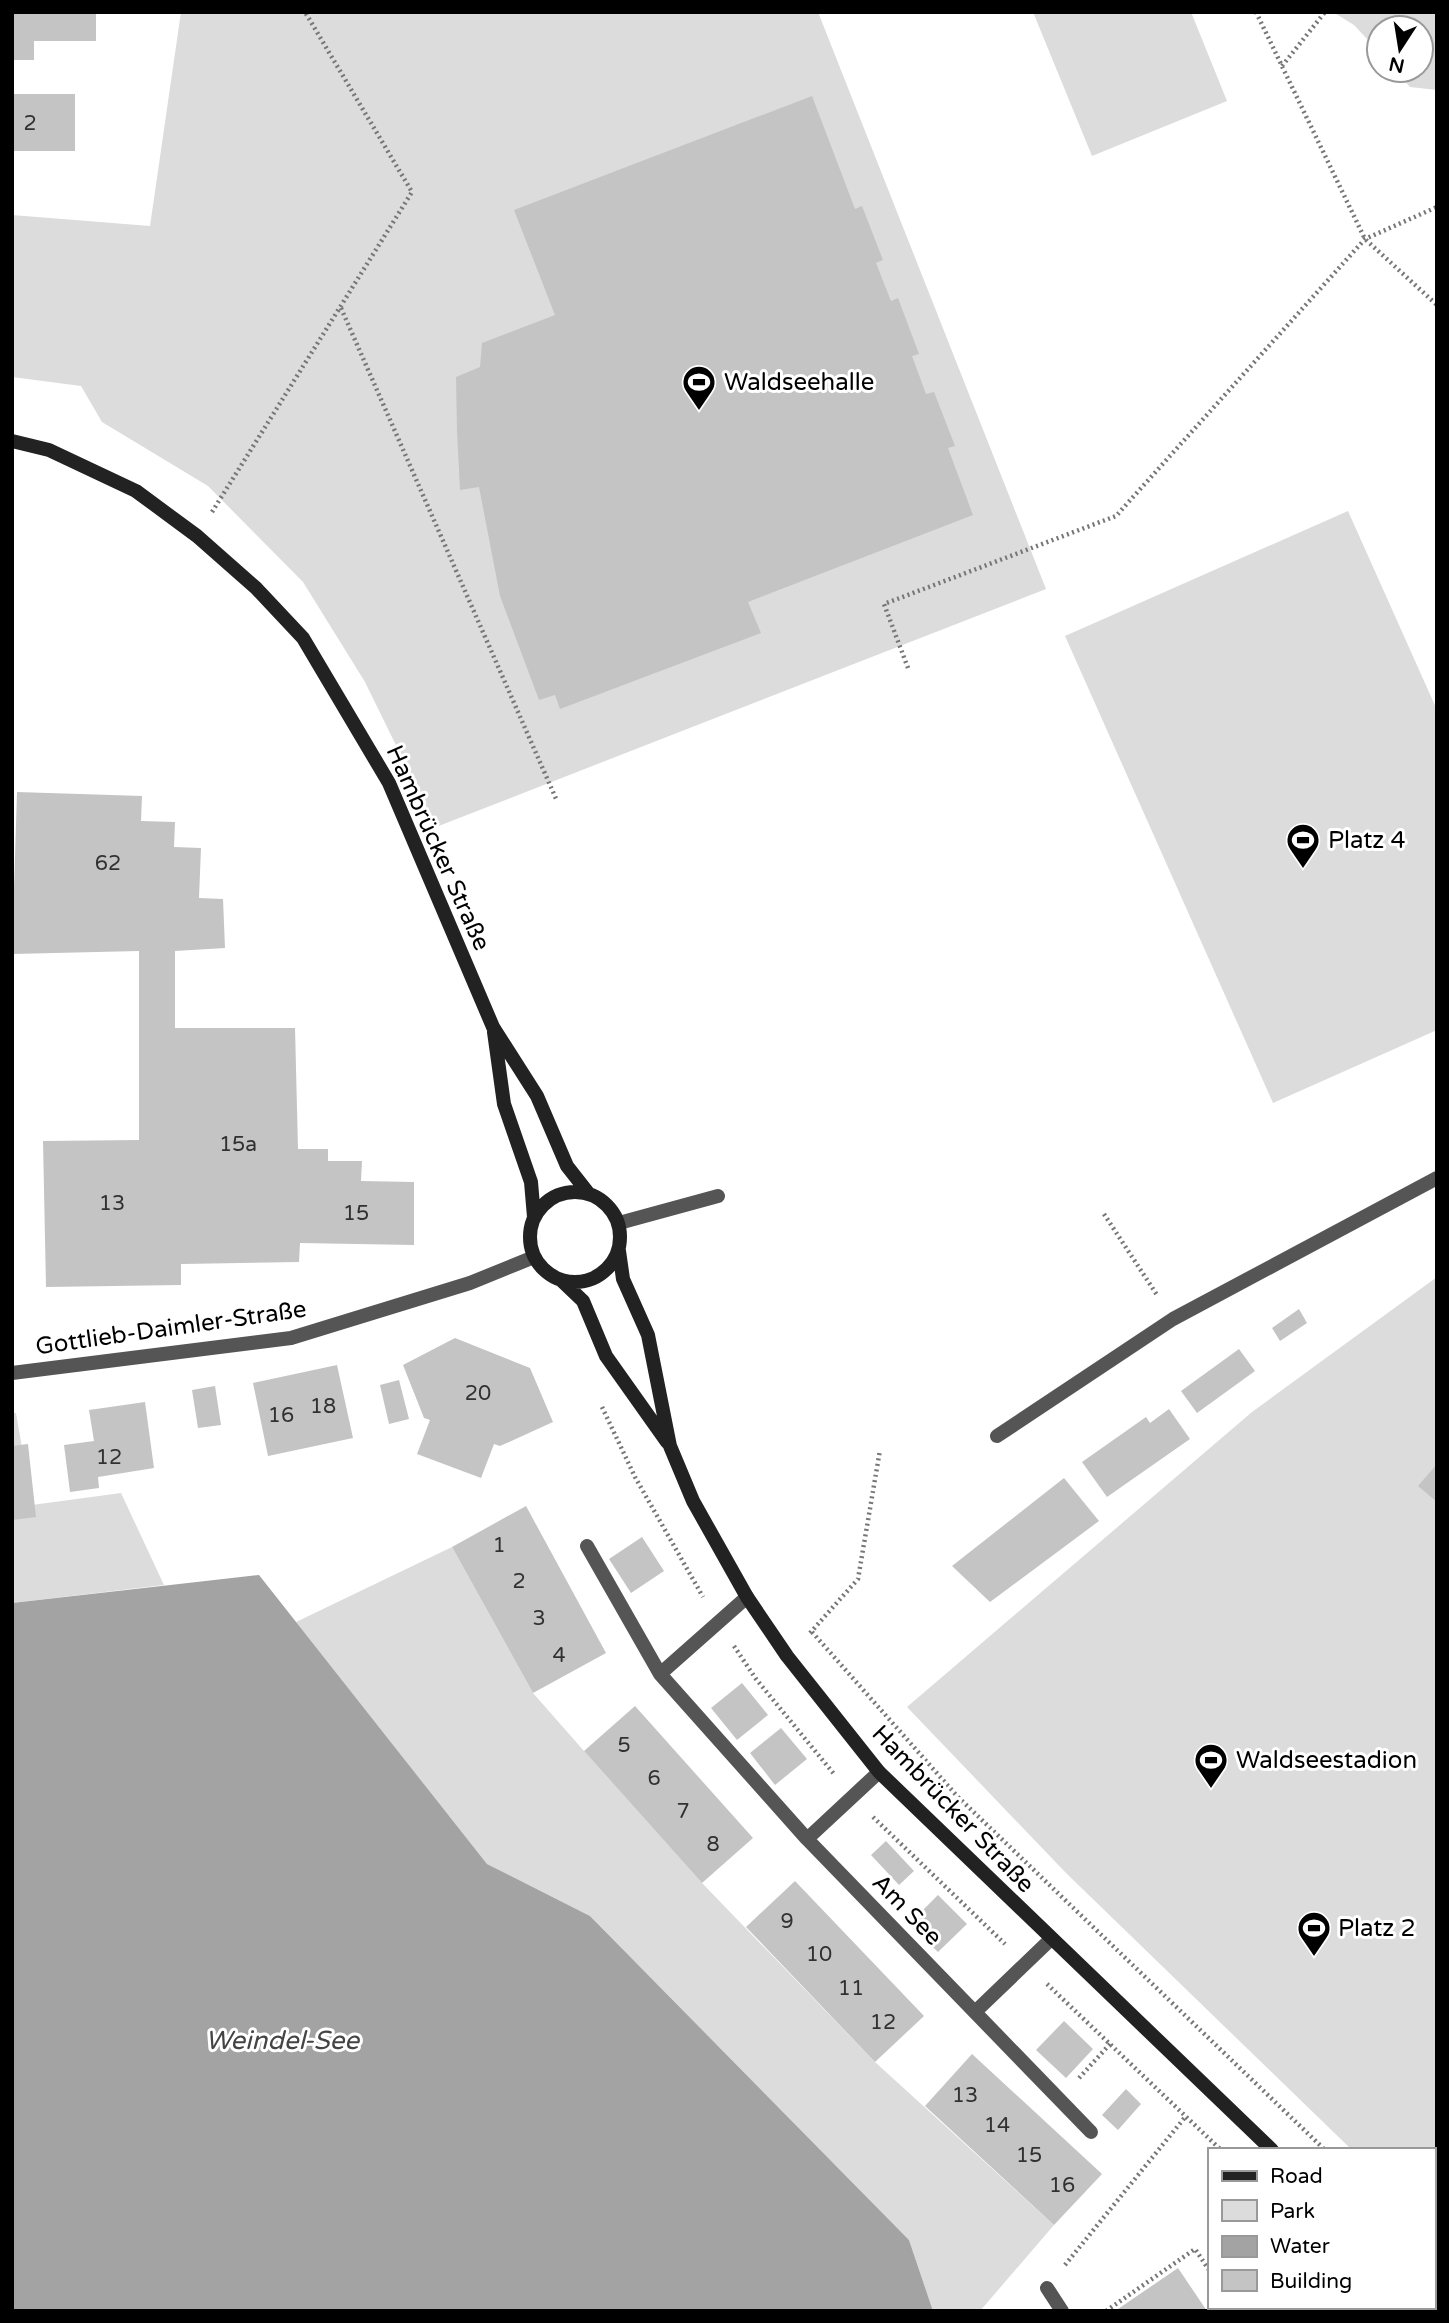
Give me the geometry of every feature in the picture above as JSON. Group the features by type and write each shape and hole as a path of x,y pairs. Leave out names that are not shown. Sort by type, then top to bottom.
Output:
{"street":[{"name":"Hambrücker Straße","path":"12,440 49,450 136,491 197,536 256,588 303,638 389,783 493,1027 537,1096 567,1166 589,1194 601,1200 618,1223 618,1251 623,1279 649,1335 670,1446 693,1501 747,1597 787,1656 879,1772 1050,1940 1270,2148"},
{"name":"Hambrücker Straße","path":"493,1027 504,1104 531,1182 534,1217 529,1230 534,1257 545,1272 561,1280 583,1301 606,1356 670,1446"},
{"path":"997,1436 1173,1319 1437,1178"},
{"path":"534,1217 543,1204 556,1195 572,1191 589,1194"},
{"path":"618,1223 718,1196"},
{"path":"561,1280 579,1283 596,1277 610,1266 618,1251"},
{"name":"Gottlieb-Daimler-Straße","path":"12,1373 291,1338 470,1283 534,1257"},
{"name":"Am See","path":"587,1546 660,1674 807,1839 1091,2132"},
{"path":"660,1674 747,1597"},
{"path":"807,1839 879,1772"},
{"path":"975,2012 1050,1940"},
{"path":"1046,2288 1062,2311"}],"path":[{"path":"197,536 412,192 305,12"},
{"path":"1256,12 1365,239 1437,305"},
{"path":"1282,66 1325,12"},
{"path":"908,668 884,604 1116,516 1365,239 1437,207"},
{"path":"340,307 557,801"},
{"path":"1104,1214 1173,1319"},
{"path":"787,1656 858,1578 880,1450"},
{"path":"811,1632 958,1797 1323,2148"},
{"path":"1059,2099 1110,2044"},
{"path":"1046,2288 1186,2116"},
{"path":"1106,2311 1195,2249 1208,2268"}],"green space":[{"path":"181,12 818,12 1046,589 436,827 365,682 303,582 208,486 102,422 81,386 12,377 12,215 150,226"},
{"path":"1033,12 1191,12 1227,101 1092,156"},
{"path":"1333,12 1437,12 1437,90 1410,87 1407,84 1435,84 1435,14 1365,14 1365,37 1354,25"},
{"name":"Platz 4","path":"1348,511 1437,710 1437,1030 1273,1103 1065,636"},
{"name":"Platz 2","path":"1437,1277 1437,2231 1435,2148 1350,2148 1066,1873 907,1707 1252,1412"},
{"path":"12,1413 16,1413 32,1505 121,1493 164,1585 12,1603"},
{"path":"452,1547 533,1693 584,1751 702,1883 875,2062 1054,2225 980,2311 933,2311 909,2240 590,1916 487,1864 296,1622"}],"water":[{"name":"Weindel-See","path":"259,1575 487,1864 590,1916 909,2240 933,2311 12,2311 12,1603"}],"building":[{"path":"12,12 96,12 96,41 34,41 34,60 12,60"},
{"path":"12,94 75,94 75,151 12,151"},
{"name":"Waldseehalle","path":"812,96 855,209 862,206 883,260 876,263 891,301 898,298 919,354 912,356 926,394 934,392 955,446 948,448 973,515 748,602 761,633 560,709 555,695 539,700 500,596 479,487 460,490 456,377 480,367 482,343 555,315 514,210"},
{"path":"17,792 142,796 141,821 175,822 174,847 201,848 199,898 223,899 225,948 175,951 175,1028 295,1028 298,1149 328,1149 328,1161 362,1161 361,1181 414,1182 414,1245 300,1243 299,1262 181,1264 181,1285 46,1287 43,1141 139,1140 139,951 12,954"},
{"path":"1299,1309 1307,1323 1280,1341 1272,1328"},
{"path":"455,1338 530,1368 553,1422 500,1446 494,1444 481,1478 417,1454 430,1420 424,1418 403,1365"},
{"path":"1239,1349 1255,1371 1197,1413 1181,1391"},
{"path":"337,1365 353,1438 268,1456 253,1383"},
{"path":"399,1380 409,1419 389,1424 380,1385"},
{"path":"215,1386 221,1425 198,1428 192,1390"},
{"path":"145,1402 154,1468 98,1477 99,1488 70,1492 64,1445 94,1441 89,1410"},
{"path":"1169,1409 1190,1439 1107,1497 1082,1462 1146,1417 1150,1423"},
{"path":"28,1444 36,1517 12,1520 12,1446"},
{"path":"1437,1464 1437,1502 1418,1486"},
{"path":"1064,1478 1099,1521 990,1602 952,1566"},
{"path":"526,1506 606,1653 533,1693 452,1547"},
{"path":"642,1537 664,1571 631,1593 609,1559"},
{"path":"742,1683 768,1715 737,1740 711,1708"},
{"path":"635,1706 753,1838 702,1883 584,1751"},
{"path":"781,1728 807,1759 775,1785 750,1753"},
{"path":"886,1841 914,1871 899,1885 871,1855"},
{"path":"795,1881 924,2016 875,2062 746,1927"},
{"path":"938,1895 967,1924 938,1952 909,1924"},
{"path":"1064,2021 1093,2049 1066,2078 1036,2050"},
{"path":"972,2054 1102,2174 1054,2225 925,2106"},
{"path":"1126,2089 1141,2104 1118,2130 1102,2115"},
{"path":"1178,2268 1207,2311 1115,2311"}],"place":[{"name":"Waldseehalle","path":"699,412"},
{"name":"Platz 4","path":"1303,870"},
{"name":"Waldseestadion","path":"1211,1790"},
{"name":"Platz 2","path":"1314,1958"}]}
